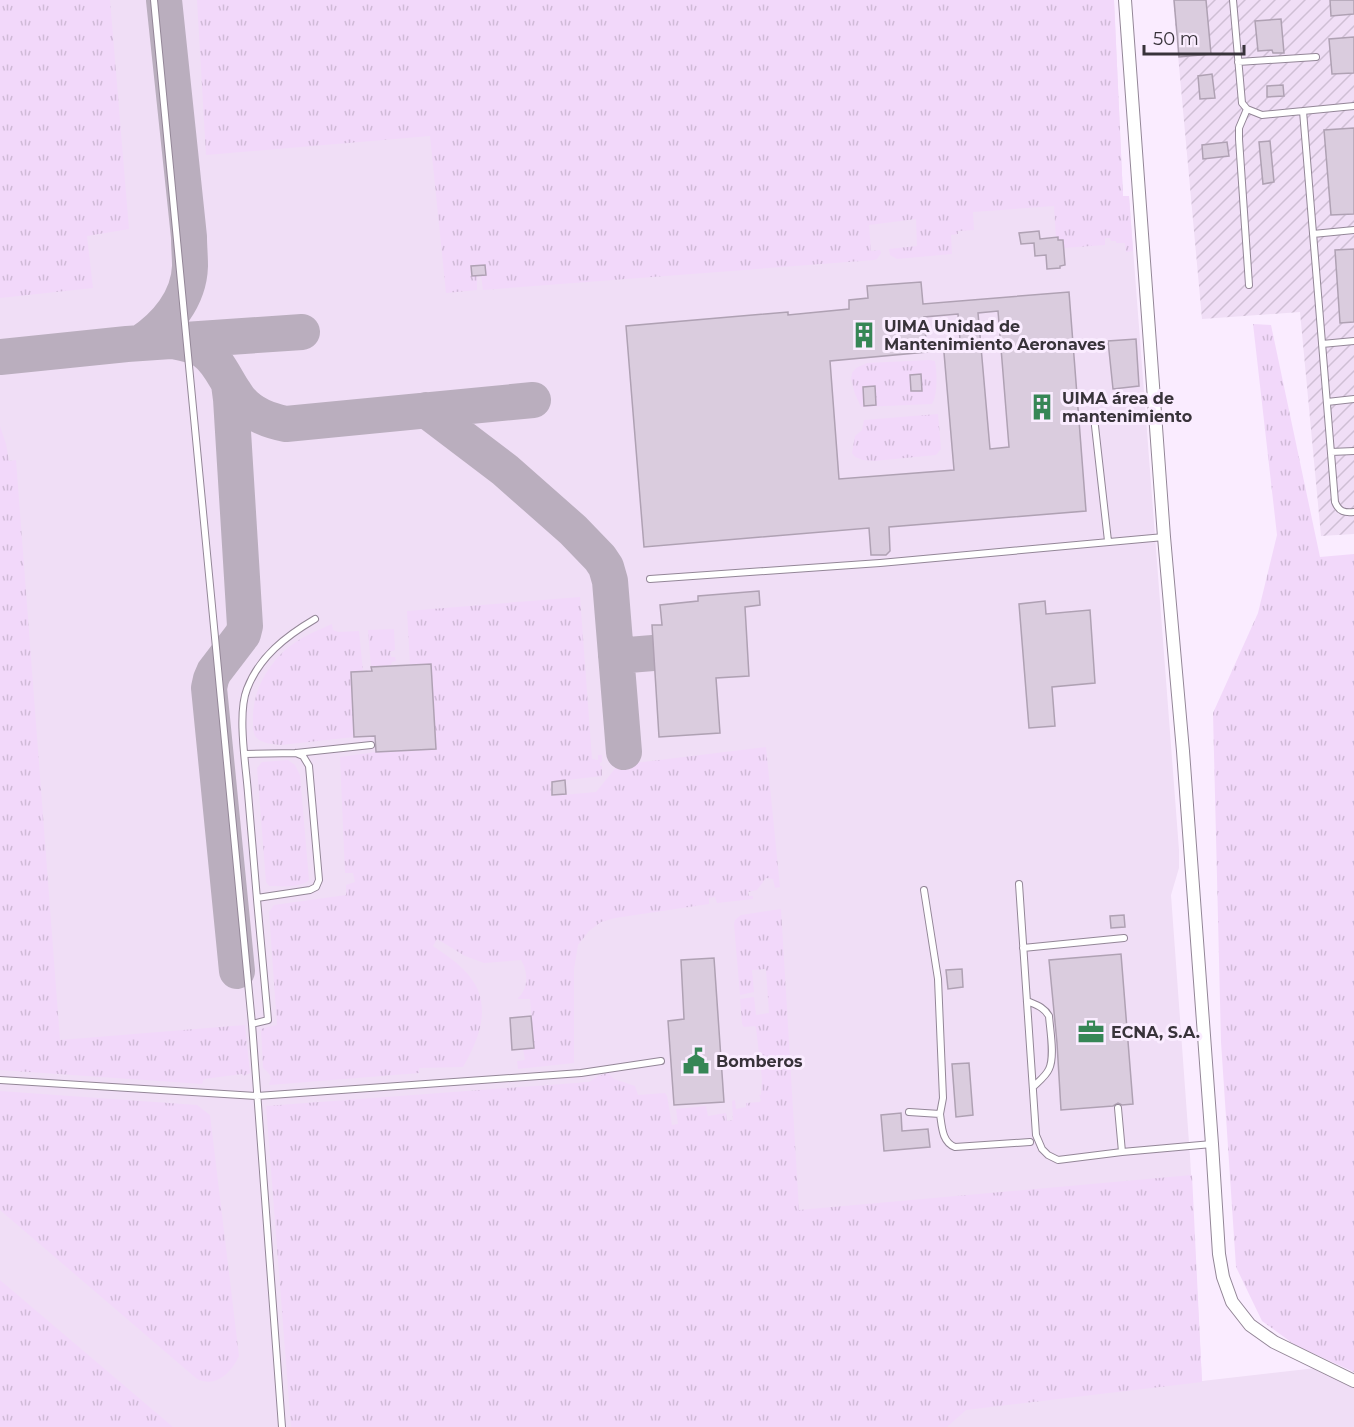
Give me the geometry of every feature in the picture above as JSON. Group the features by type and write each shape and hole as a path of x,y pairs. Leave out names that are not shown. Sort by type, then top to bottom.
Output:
{"street":[{"path":"1125,0 1164,537 1184,751 1219,1254 1223,1277 1232,1302 1250,1325 1274,1342 1354,1381"}],"lane":[{"path":"154,0 252,1024 282,1427"},
{"path":"1233,0 1242,103 1247,109 1262,115 1354,106"},
{"path":"1238,62 1316,57"},
{"path":"1247,109 1239,128 1239,139 1248,285"},
{"path":"1303,111 1335,502 1337,508 1342,512 1354,512"},
{"path":"1313,234 1354,230"},
{"path":"1322,344 1354,341"},
{"path":"1327,402 1354,399"},
{"path":"1095,426 1108,541"},
{"path":"1331,452 1354,451"},
{"path":"650,579 880,563 1164,537"},
{"path":"252,1024 268,1020 242,707 246,690 265,658 295,630 315,619"},
{"path":"245,754 296,753 371,745"},
{"path":"310,772 312,759 319,751"},
{"path":"257,897 310,890 316,887 319,880 310,772 306,759 296,753"},
{"path":"1018,884 1036,1135 1042,1149"},
{"path":"924,890 938,979 943,1098 940,1114 944,1138 951,1146 1030,1142 1053,1159 1058,1160 1212,1144"},
{"path":"1023,948 1124,938"},
{"path":"1027,1001 1041,1007 1049,1016 1052,1060 1046,1074 1033,1087"},
{"path":"0,1080 257,1096 581,1073 661,1061"},
{"path":"1118,1108 1122,1152"},
{"path":"909,1112 940,1114"},
{"path":"1030,1142 1036,1135"}],"shaded area":[{"path":"0,0 1114,0 1123,196 1129,196 1179,850 1179,868 1171,895 1190,1156 1202,1381 1316,1368 1354,1385 1354,1427 0,1427"},
{"path":"1173,0 1354,0 1354,534 1321,536 1300,312 1202,319"}],"green space":[{"path":"0,0 110,0 129,229 87,236 93,288 0,298"},
{"path":"197,0 1114,0 1123,196 1129,196 1133,251 1126,252 1125,243 1116,243 1110,238 1105,238 1105,245 1063,248 1063,240 1056,238 1054,206 973,212 974,230 958,231 958,234 951,235 952,254 897,259 890,255 889,249 917,246 916,219 869,225 871,251 880,250 881,253 874,260 483,290 481,276 486,275 485,265 471,266 472,276 477,276 477,290 446,293 430,136 206,155"},
{"path":"1253,324 1271,325 1320,557 1354,554 1354,1372 1295,1345 1262,1321 1236,1267 1221,1042 1213,713 1258,613 1277,535"},
{"path":"935,361 936,371 936,389 932,404 861,407 851,379 856,368 867,363"},
{"path":"938,414 941,449 936,455 874,461 863,460 852,453 855,436 862,430 864,420"},
{"path":"0,426 9,461 16,460 60,1040 245,1025 250,1073 244,1076 242,1074 204,1079 202,1084 0,1070"},
{"path":"580,597 592,759 598,760 598,755 602,755 600,766 602,766 602,776 550,782 551,796 596,792 618,765 766,747 780,887 775,888 773,879 766,878 757,890 748,892 753,899 717,903 715,897 709,898 709,904 615,918 601,922 589,931 578,945 574,969 574,1063 518,1069 517,1061 525,1060 523,1049 534,1048 530,999 518,999 526,984 525,969 521,960 484,963 465,956 437,939 433,946 460,966 473,980 482,1004 480,1029 463,1067 419,1068 419,1073 270,1085 270,1075 263,1068 261,1029 277,1025 269,912 274,905 346,895 346,885 355,882 353,873 345,873 340,757 376,752 436,749 431,664 410,665 407,611"},
{"path":"332,624 333,630 338,632 359,631 363,671 351,673 354,737 281,745 260,741 254,733 253,714 258,690 265,675 280,655 294,643"},
{"path":"394,629 395,650 390,652 391,657 395,657 396,661 391,665 371,667 368,630"},
{"path":"288,760 295,765 300,775 309,880 296,885 269,886 266,882 257,768 262,762"},
{"path":"781,909 799,1210 1192,1175 1202,1382 966,1410 947,1427 291,1427 266,1106 589,1082 608,1073 614,1079 635,1086 638,1095 665,1093 672,1125 678,1124 676,1109 706,1106 708,1116 726,1113 727,1121 733,1120 732,1101 735,1100 736,1109 746,1107 746,1103 761,1100 759,1095 761,1095 762,1079 756,1028 755,1026 744,1027 742,1024 740,999 754,997 756,1015 769,1013 766,969 752,970 754,992 740,995 734,924 741,915"},
{"path":"0,1091 197,1105 210,1115 239,1356 232,1368 222,1377 210,1382 197,1379 0,1210"},
{"path":"0,1280 173,1427 0,1427"}],"building":[{"path":"1174,0 1206,0 1211,54 1179,57"},
{"path":"1330,0 1354,0 1354,14 1331,16"},
{"path":"1281,19 1284,53 1273,53 1272,50 1258,51 1255,21"},
{"path":"1354,37 1354,73 1332,74 1329,39"},
{"path":"1212,74 1215,98 1200,99 1198,76"},
{"path":"1283,85 1284,96 1267,97 1267,86"},
{"path":"1354,128 1354,214 1331,215 1324,130"},
{"path":"1270,141 1274,182 1263,184 1259,142"},
{"path":"1227,142 1229,156 1203,159 1202,145"},
{"path":"1039,231 1040,239 1058,237 1058,240 1063,240 1065,265 1060,268 1047,269 1046,255 1035,256 1034,243 1021,244 1019,233"},
{"path":"1354,249 1354,322 1340,323 1335,250"},
{"path":"485,265 486,275 472,276 471,266"},
{"path":"921,282 923,304 1069,292 1086,511 889,527 890,551 886,555 871,555 869,528 644,547 626,326 849,309 849,300 868,298 867,286","holes":["998,311 1009,447 990,449 978,313","958,314 960,340 943,341 954,470 839,479 830,361 927,352 924,317"]},
{"path":"1136,339 1139,386 1113,389 1108,341"},
{"path":"921,374 922,391 911,391 910,375"},
{"path":"875,386 876,405 864,406 863,387"},
{"path":"759,591 760,605 745,607 749,676 716,678 720,733 659,737 652,625 662,625 660,605 698,601 698,596"},
{"path":"1045,601 1046,614 1090,610 1095,683 1052,687 1055,726 1029,728 1019,604"},
{"path":"431,664 436,749 376,752 375,736 354,737 351,672 372,671 371,667"},
{"path":"565,780 566,794 552,795 552,782"},
{"path":"1124,915 1125,927 1111,928 1110,916"},
{"name":"ECNA, S.A.","path":"1121,954 1133,1104 1118,1103 1113,1106 1061,1110 1049,960"},
{"name":"Bomberos","path":"714,958 724,1102 674,1105 668,1021 684,1019 681,960"},
{"path":"962,969 963,987 948,989 946,970"},
{"path":"531,1016 534,1048 512,1050 510,1018"},
{"path":"969,1063 973,1115 956,1117 952,1064"},
{"path":"901,1113 902,1131 928,1129 930,1147 884,1151 881,1115"}],"taxiway":[{"path":"140,343 167,320 181,300 189,278 190,266 189,237 164,0"},
{"path":"0,357 127,344 302,332"},
{"path":"173,341 204,351 218,365 239,400 250,410 286,424 533,400"},
{"path":"229,384 245,626 243,634 214,672 209,688 237,971"},
{"path":"426,410 505,470 573,530 606,567 610,581 624,752"},
{"path":"616,656 653,653"}],"place":[{"name":"UIMA Unidad de Mantenimiento Aeronaves","path":"864,335"},
{"name":"UIMA área de mantenimiento","path":"1042,407"},
{"name":"ECNA, S.A.","path":"1091,1032"},
{"name":"Bomberos","path":"696,1061"}]}
